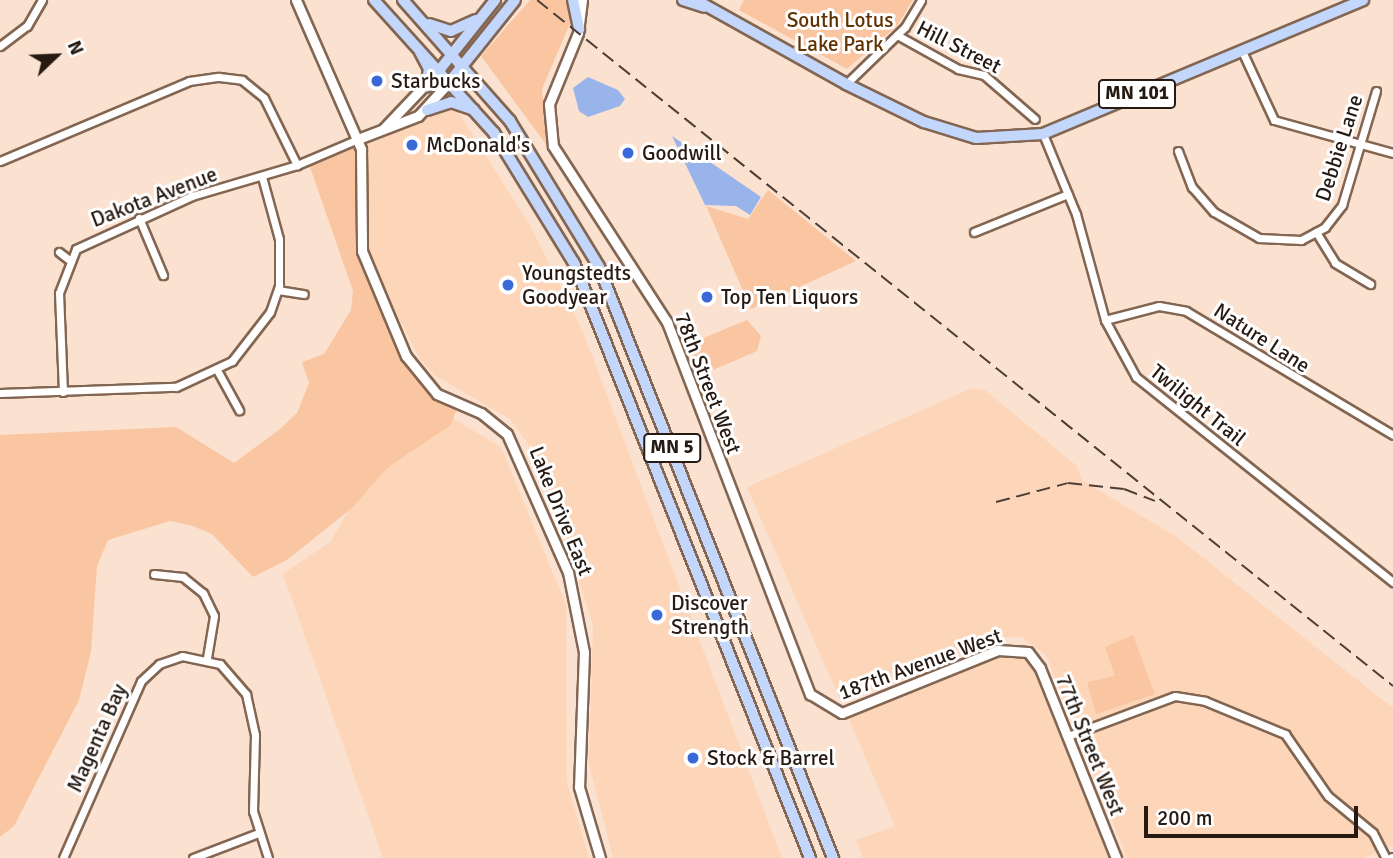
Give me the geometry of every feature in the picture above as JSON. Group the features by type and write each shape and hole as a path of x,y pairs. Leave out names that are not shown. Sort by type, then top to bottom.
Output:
{"main road":[{"name":"MN 5","path":"374,0 441,68 477,112 533,191 593,304 810,858"},
{"name":"MN 5","path":"403,0 464,64 526,144 599,267 833,858"},
{"path":"441,68 495,0"},
{"path":"451,80 515,0"},
{"path":"573,0 579,29"},
{"name":"MN 101","path":"683,0 708,8"},
{"name":"MN 101","path":"696,0 846,84 953,134 1043,134 1363,0"},
{"path":"426,23 451,31 481,18"},
{"path":"407,32 429,69 426,87"},
{"path":"427,110 452,102 477,112"}],"street":[{"path":"0,46 27,26 42,0"},
{"name":"Lake Drive East","path":"296,0 358,139 366,176 362,251 406,356 437,394 507,434 568,572 584,652 579,787 600,858"},
{"name":"78th Street West","path":"582,0 579,29 552,87 553,146 667,322 806,684 827,709"},
{"path":"846,84 897,35 921,0"},
{"name":"Hill Street","path":"897,35 958,69 984,75 1035,119"},
{"path":"1242,51 1274,120 1362,141 1393,153"},
{"name":"Dakota Avenue","path":"384,128 426,87 441,68"},
{"path":"0,161 189,81 219,77 242,80 264,97 297,165"},
{"name":"Dakota Avenue","path":"68,259 87,241 139,218 297,165 427,110 451,80"},
{"name":"Debbie Lane","path":"1316,232 1342,205 1376,90"},
{"name":"Twilight Trail","path":"1043,134 1068,194 1105,320 1124,361 1150,390 1393,582"},
{"path":"1178,151 1205,205 1247,232 1287,242 1316,232 1335,263 1370,284"},
{"path":"0,393 176,387 217,370 251,341 278,290 279,239 261,177"},
{"path":"974,232 1068,194"},
{"path":"139,218 163,275"},
{"path":"59,252 68,259 59,293 63,392"},
{"path":"278,290 304,294"},
{"name":"Nature Lane","path":"1105,320 1150,307 1186,311 1393,435"},
{"path":"217,370 239,410"},
{"path":"154,574 183,578 203,593 214,616 207,658 225,668 240,682 252,714 258,833 268,858"},
{"name":"187th Avenue West","path":"827,709 850,711 998,650 1024,651"},
{"name":"77th Street West","path":"1024,651 1040,668 1116,858"},
{"name":"Magenta Bay","path":"63,858 141,681 170,659 207,658"},
{"path":"1068,736 1175,696 1205,701 1285,734 1328,796 1373,833 1385,858"},
{"path":"193,858 258,833"}],"shaded area":[{"path":"455,107 531,227 583,332 782,858 613,858 589,764 593,625 558,513 529,445 510,419 434,375 420,359 361,245 358,139"},
{"path":"970,389 985,390 1077,466 1082,480 1178,538 1393,708 1393,845 1364,858 1127,858 1046,655 1021,637 996,638 841,702 747,487"},
{"path":"452,418 501,447 566,605 567,783 589,858 383,858 283,574 330,542 363,486"},
{"path":"1005,652 1032,662 1110,858 863,858 856,840 895,826 848,717"}],"green space":[{"path":"530,0 570,0 574,14 542,89 548,147 481,56"},
{"name":"South Lotus Lake Park","path":"744,0 913,0 896,27 847,69 739,10"},
{"path":"358,139 359,221 395,346 457,408 451,425 387,468 353,507 287,560 253,577 212,534 190,525 170,521 108,540 97,566 91,652 79,700 14,826 0,837 0,435 176,427 234,463 279,430 297,413 309,383 302,362 324,354 351,310 353,291 309,164"},
{"path":"768,190 856,261 751,309 706,206 748,219"},
{"path":"747,320 761,336 757,351 713,370 691,368 682,347"},
{"path":"1133,635 1155,694 1096,714 1087,682 1115,676 1105,647"}],"water":[{"path":"588,77 618,90 625,99 620,106 588,117 579,111 573,88"},
{"path":"672,136 761,197 750,215 736,206 705,205"}],"railway":[{"path":"537,0 1393,686"},
{"path":"996,502 1068,483 1124,489 1155,501"}],"place":[{"name":"Starbucks","path":"377,81"},
{"name":"McDonald's","path":"412,145"},
{"name":"Goodwill","path":"628,153"},
{"name":"Youngstedts Goodyear","path":"508,285"},
{"name":"Top Ten Liquors","path":"707,297"},
{"name":"Discover Strength","path":"657,615"},
{"name":"Stock & Barrel","path":"693,758"}]}
